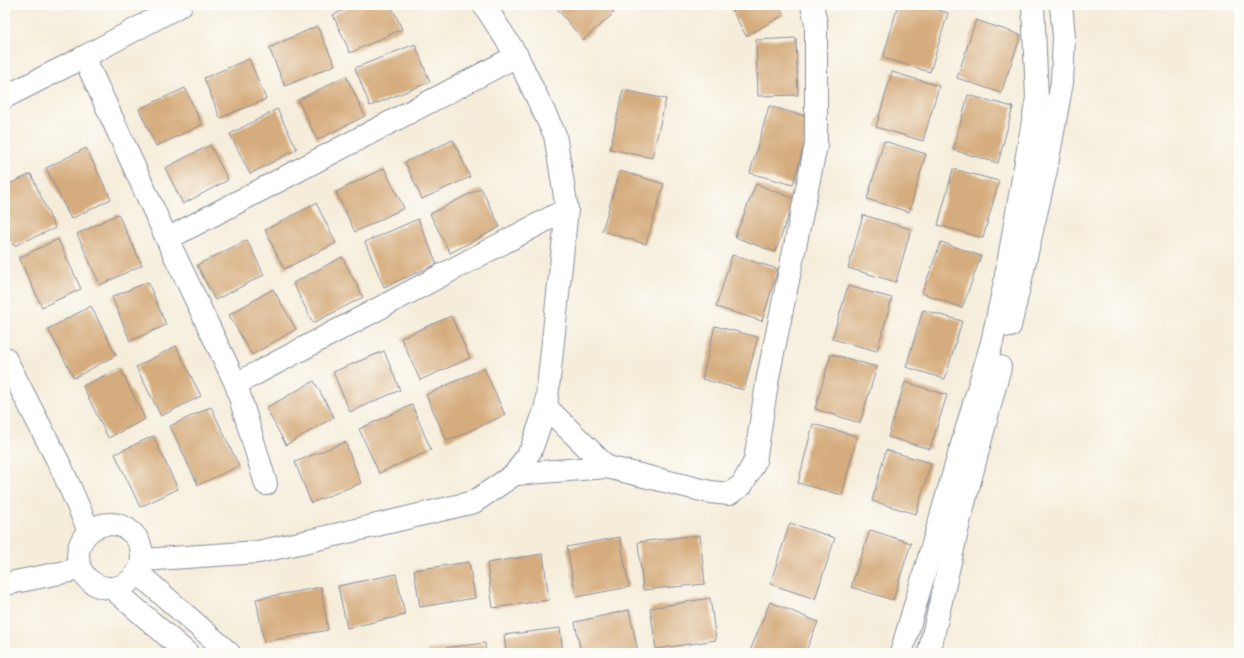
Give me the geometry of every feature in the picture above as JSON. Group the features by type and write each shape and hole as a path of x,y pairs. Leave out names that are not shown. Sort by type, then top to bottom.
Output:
{"street":[{"path":"5,97 181,5"},
{"path":"140,566 258,552 474,502 515,474 531,450 546,407 567,208 555,135 517,56 484,5"},
{"path":"515,474 607,467 710,492 729,494 742,484 755,461 768,377 816,145 816,23 812,5"},
{"path":"901,653 992,342 1012,289 1037,98 1033,5"},
{"path":"929,653 1012,289 1046,170 1062,82 1064,37 1061,5"},
{"path":"167,238 517,56"},
{"path":"84,57 236,384 266,484"},
{"path":"236,384 567,208"},
{"path":"5,358 54,453 89,531"},
{"path":"546,407 607,467"},
{"path":"114,589 127,584 140,566 141,544 132,532 119,524 103,524 89,531 81,542 78,556 80,569 94,584 114,589 187,653"},
{"path":"140,566 229,653"},
{"path":"5,584 80,569"}],"building":[{"path":"355,5 391,5 402,29 350,53 333,15"},
{"path":"554,5 607,5 614,13 583,40"},
{"path":"729,5 778,5 784,15 746,36"},
{"path":"898,5 921,5 948,13 930,72 883,58"},
{"path":"976,20 1021,35 1001,93 957,78"},
{"path":"317,26 335,65 285,86 269,48"},
{"path":"796,38 798,95 758,96 756,40"},
{"path":"415,44 430,82 370,106 355,68"},
{"path":"249,59 266,99 220,118 204,78"},
{"path":"892,72 939,86 923,141 876,127"},
{"path":"346,76 365,116 317,140 298,100"},
{"path":"185,88 202,125 156,146 139,109"},
{"path":"623,90 666,99 652,158 610,149"},
{"path":"968,95 1013,107 998,163 953,150"},
{"path":"769,106 811,118 793,185 750,173"},
{"path":"277,109 297,149 250,174 230,134"},
{"path":"453,140 470,177 422,199 405,162"},
{"path":"884,141 926,154 909,212 867,199"},
{"path":"210,145 228,180 183,204 165,168"},
{"path":"86,148 111,199 71,219 46,168"},
{"path":"384,168 404,208 355,232 336,192"},
{"path":"953,169 999,181 983,238 938,225"},
{"path":"620,171 664,184 646,244 602,231"},
{"path":"31,174 55,228 14,246 5,226 5,186"},
{"path":"756,184 795,199 775,252 735,237"},
{"path":"481,188 500,227 450,253 430,214"},
{"path":"316,203 336,243 284,269 265,230"},
{"path":"118,214 142,265 100,285 77,234"},
{"path":"863,215 911,229 896,282 848,268"},
{"path":"418,219 437,264 384,287 365,242"},
{"path":"58,239 81,289 42,307 19,258"},
{"path":"247,240 264,275 215,300 197,265"},
{"path":"941,242 981,256 962,308 922,293"},
{"path":"732,255 778,269 762,321 716,307"},
{"path":"342,257 363,297 313,323 293,283"},
{"path":"148,282 166,325 130,341 112,297"},
{"path":"848,286 892,298 877,351 832,339"},
{"path":"273,289 296,329 252,355 229,315"},
{"path":"91,306 116,355 74,378 48,329"},
{"path":"923,310 962,321 945,379 906,367"},
{"path":"451,316 470,358 420,380 401,338"},
{"path":"715,326 758,337 744,390 702,379"},
{"path":"176,346 201,396 161,416 136,367"},
{"path":"384,351 400,390 350,412 333,372"},
{"path":"831,354 877,367 860,423 815,409"},
{"path":"120,368 145,419 108,438 83,386"},
{"path":"484,368 505,415 447,441 426,395"},
{"path":"314,381 334,417 286,445 266,408"},
{"path":"905,382 947,395 930,449 888,437"},
{"path":"412,405 431,450 379,473 359,429"},
{"path":"211,407 239,466 198,485 170,426"},
{"path":"813,424 857,436 842,495 798,483"},
{"path":"153,436 178,489 140,507 115,454"},
{"path":"345,442 361,483 311,503 295,462"},
{"path":"886,450 931,463 916,514 872,501"},
{"path":"790,523 835,538 815,599 770,584"},
{"path":"870,530 911,543 893,600 851,587"},
{"path":"700,535 705,584 643,590 638,542"},
{"path":"620,537 629,587 576,597 567,547"},
{"path":"543,554 549,600 493,608 487,563"},
{"path":"469,562 475,598 420,607 414,570"},
{"path":"396,574 405,615 347,628 338,586"},
{"path":"321,587 328,630 264,642 256,599"},
{"path":"710,598 716,640 656,649 650,608"},
{"path":"770,602 818,622 805,653 754,653 750,651"},
{"path":"629,610 638,652 581,653 575,622"},
{"path":"560,628 563,653 506,653 504,635"},
{"path":"485,643 486,653 427,653 427,650"}]}
